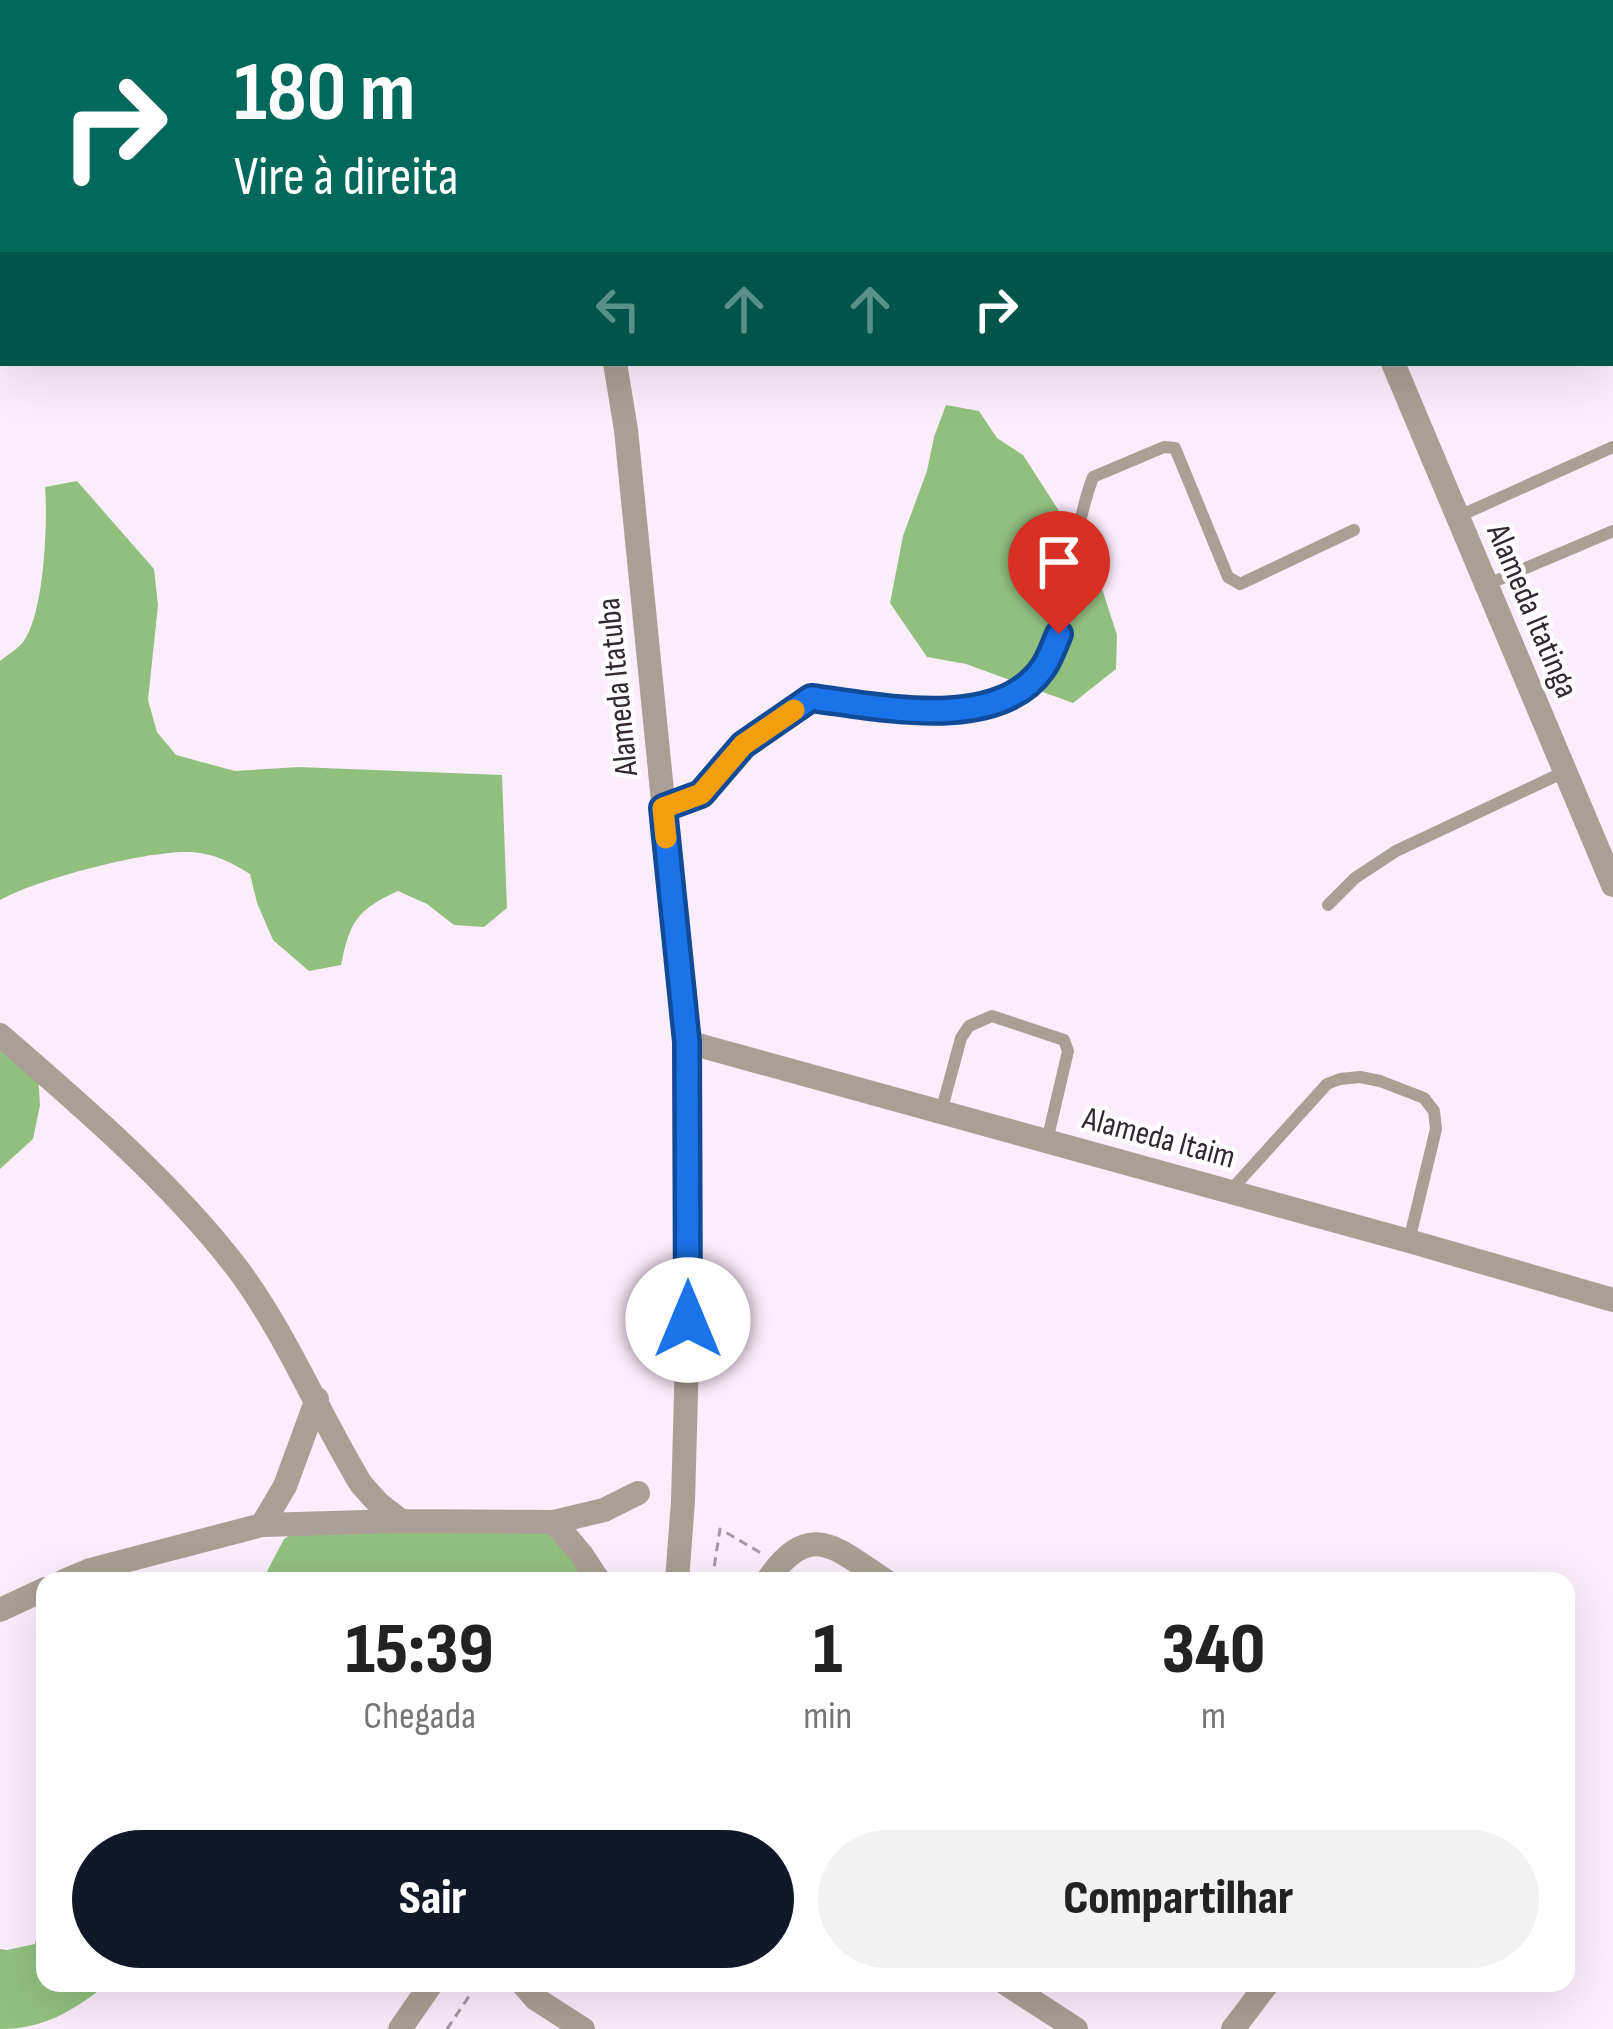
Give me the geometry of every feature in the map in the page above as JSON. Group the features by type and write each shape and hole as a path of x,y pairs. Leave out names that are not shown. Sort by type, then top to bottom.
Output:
{"street":[{"name":"Alameda Itatuba","path":"615,366 626,430 687,1042 687,1358 677,1572"},
{"name":"Alameda Itatinga","path":"1394,366 1613,884"},
{"path":"0,1035 194,1216 274,1325 361,1484 401,1522"},
{"name":"Alameda Itaim","path":"687,1042 1613,1300"},
{"path":"262,1525 285,1486 317,1399"},
{"path":"85,1572 262,1525 554,1522 604,1510 638,1493"},
{"path":"554,1522 593,1572"},
{"path":"773,1572 795,1549 819,1543 872,1572"},
{"path":"0,1610 36,1593"},
{"path":"400,2029 426,1992"},
{"path":"530,1992 583,2029"},
{"path":"1020,1992 1076,2029"},
{"path":"1233,2029 1261,1992"}],"lane":[{"path":"663,808 701,794 743,745 811,698 931,713 970,709 1012,695 1042,670 1059,634 1083,503 1093,477 1164,447 1174,448 1228,577 1240,584 1354,530"},
{"path":"1456,517 1613,447"},
{"path":"1485,585 1613,531"},
{"path":"1328,905 1355,878 1396,851 1564,772"},
{"path":"941,1112 961,1038 969,1026 992,1016 1064,1040 1068,1051 1047,1141"},
{"path":"1230,1192 1327,1084 1360,1077 1380,1081 1424,1098 1434,1111 1436,1129 1408,1241"}],"path":[{"path":"713,1572 720,1529 773,1572"},
{"path":"447,2029 472,1992"}],"green space":[{"path":"946,405 979,411 997,438 1023,455 1095,567 1117,635 1116,669 1073,703 966,664 927,657 890,603 903,536"},
{"path":"77,481 154,569 158,605 148,700 157,732 176,755 235,771 298,767 502,775 507,908 484,927 454,925 427,904 398,891 364,911 348,938 341,965 309,971 273,940 250,874 206,854 171,853 121,861 39,883 0,900 0,661 23,642 36,611 45,544 45,487"},
{"path":"0,1022 38,1074 40,1105 33,1139 0,1169"},
{"path":"432,1516 559,1535 590,1572 267,1572 284,1539 311,1521"},
{"path":"36,1939 36,1992 96,1992 58,2016 31,2026 0,2029 0,1949 35,1944"}],"slow traffic":[{"path":"666,838 663,808 701,794 743,745 794,710"}],"route":[{"path":"688,1320 687,1042 663,808 701,794 743,745 811,698 931,713 970,709 1012,695 1042,670 1059,634"}]}
